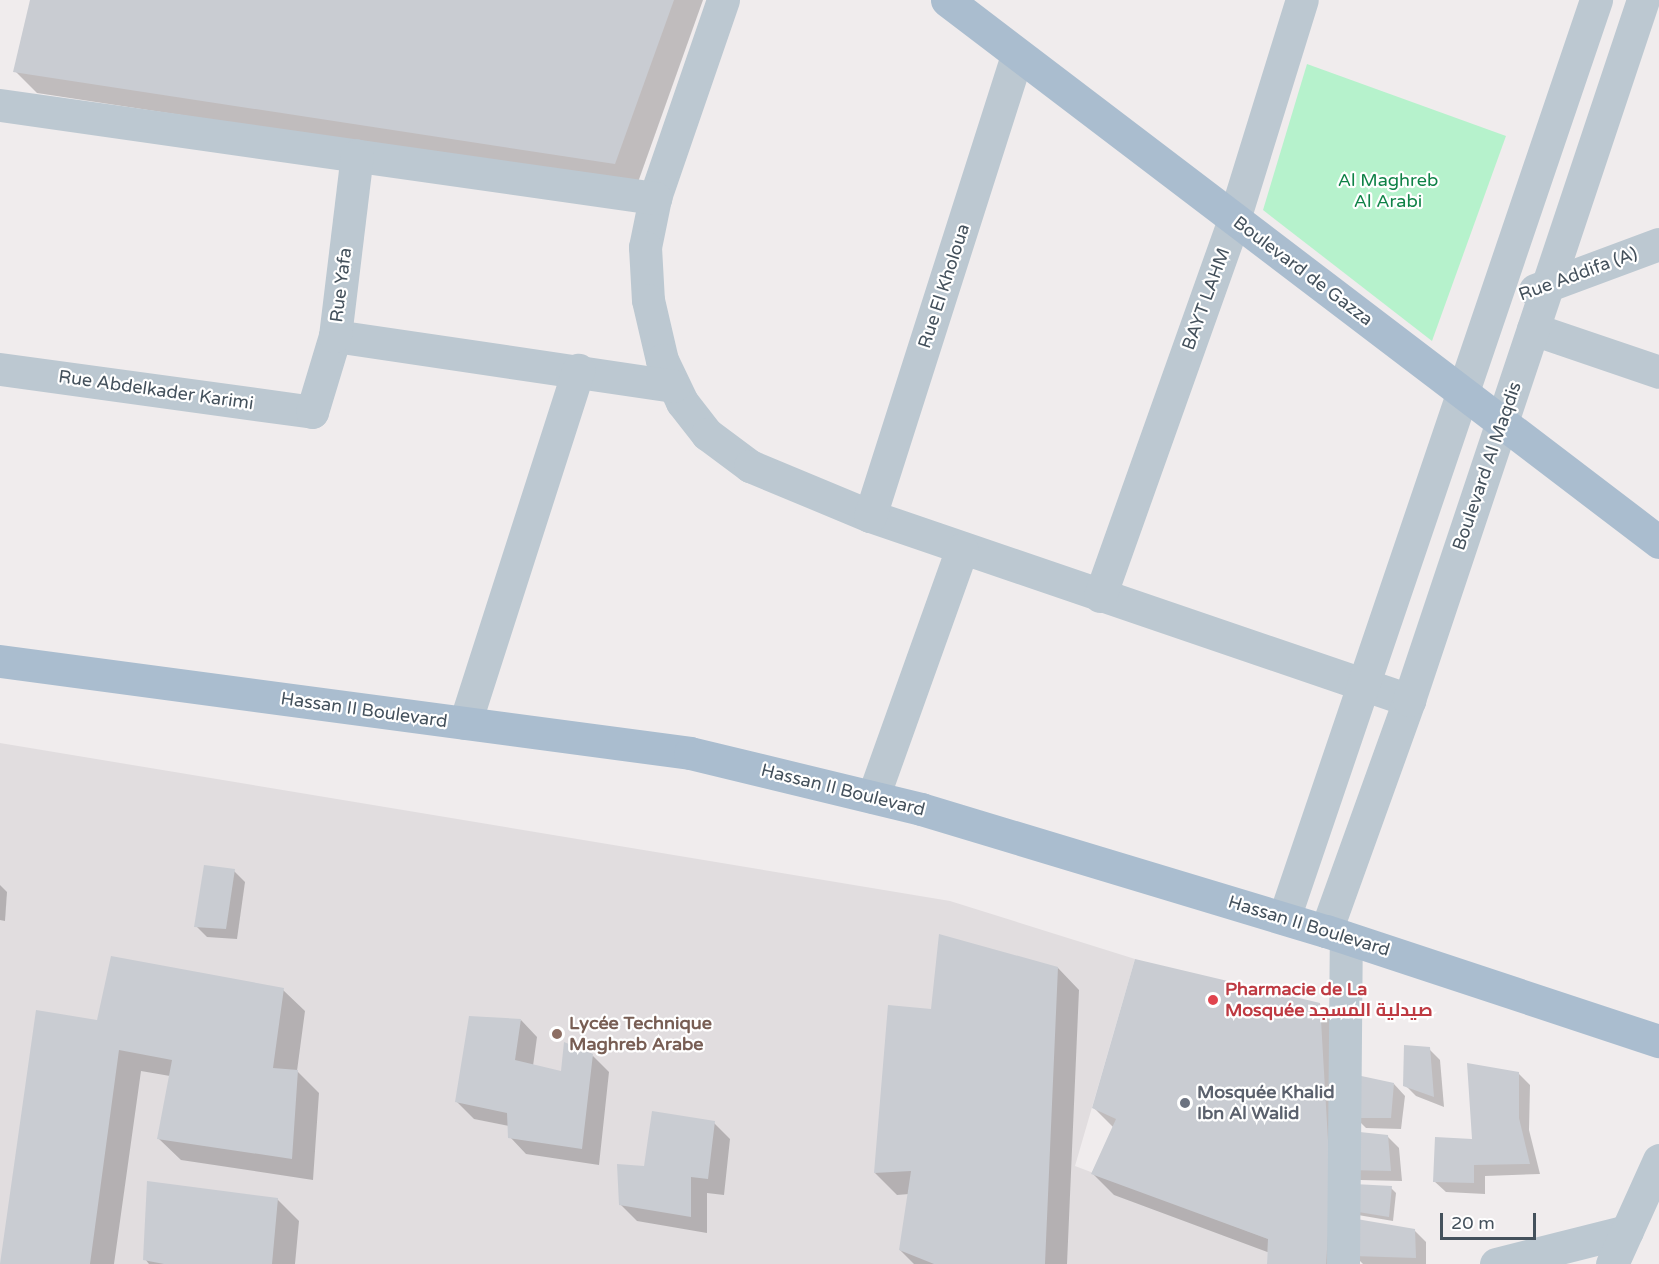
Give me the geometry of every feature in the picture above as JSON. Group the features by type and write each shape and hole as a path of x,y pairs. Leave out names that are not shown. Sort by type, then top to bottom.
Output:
{"main road":[{"name":"Boulevard de Gazza","path":"947,0 1659,542"},
{"name":"Hassan II Boulevard","path":"0,661 690,753 873,797 1284,918 1659,1041"}],"street":[{"path":"723,0 655,198 645,247 648,300 655,337 673,386 692,418 726,450 750,466 870,516 1409,700"},
{"name":"BAYT LAHM","path":"1100,596 1234,219 1302,0"},
{"path":"1284,918 1362,685 1496,303 1596,0"},
{"name":"Boulevard Al Maqdis","path":"1343,1264 1336,934 1409,700 1643,0"},
{"name":"Rue El Kholoua","path":"870,516 1017,55"},
{"path":"0,105 655,198"},
{"name":"Rue Yafa","path":"312,412 335,336 357,155"},
{"name":"Rue Addifa (A)","path":"1496,303 1548,286 1659,243"},
{"path":"1533,329 1659,372"},
{"path":"335,336 578,370 673,386"},
{"name":"Rue Abdelkader Karimi","path":"0,369 312,412"},
{"path":"465,723 578,370"},
{"path":"873,797 962,549"},
{"path":"1612,1264 1659,1160"},
{"path":"1496,1264 1628,1231"}],"shaded area":[{"name":"Lycée Technique Maghreb Arabe","path":"0,743 950,901 1135,959 1075,1166 1268,1239 1267,1264 0,1264"}],"green space":[{"name":"Al Maghreb Al Arabi","path":"1307,64 1506,136 1432,341 1263,210"}],"building":[{"path":"30,0 674,0 615,164 13,72"},
{"path":"204,865 235,869 226,929 194,927"},
{"path":"939,934 1058,967 1045,1264 934,1264 899,1250 911,1171 874,1173 888,1005 931,1009"},
{"path":"111,956 284,988 273,1068 298,1070 292,1159 157,1139 172,1060 119,1050 90,1264 0,1264 36,1010 97,1020"},
{"name":"Mosquée Khalid Ibn Al Walid","path":"1135,959 1320,1003 1331,1192 1326,1264 1267,1264 1268,1239 1091,1174 1116,1119 1092,1108"},
{"path":"469,1016 521,1019 515,1060 561,1071 564,1042 593,1054 582,1149 508,1138 507,1113 455,1102"},
{"path":"1404,1045 1430,1047 1434,1097 1403,1086"},
{"path":"1467,1063 1519,1072 1519,1118 1530,1164 1474,1165 1474,1183 1433,1182 1435,1137 1472,1139"},
{"path":"1352,1074 1394,1083 1391,1118 1354,1118"},
{"path":"652,1111 715,1121 708,1179 691,1177 691,1217 619,1205 617,1164 644,1166"},
{"path":"1350,1131 1388,1135 1391,1171 1347,1170"},
{"path":"147,1181 278,1198 272,1264 164,1264 143,1260"},
{"path":"1354,1184 1392,1186 1389,1217 1352,1211"},
{"path":"1345,1217 1415,1229 1416,1258 1353,1256"}],"place":[{"name":"Pharmacie de La Mosquée صيدلية المسجد","path":"1213,1000"},
{"name":"Lycée Technique Maghreb Arabe","path":"557,1034"},
{"name":"Mosquée Khalid Ibn Al Walid","path":"1185,1103"}]}
